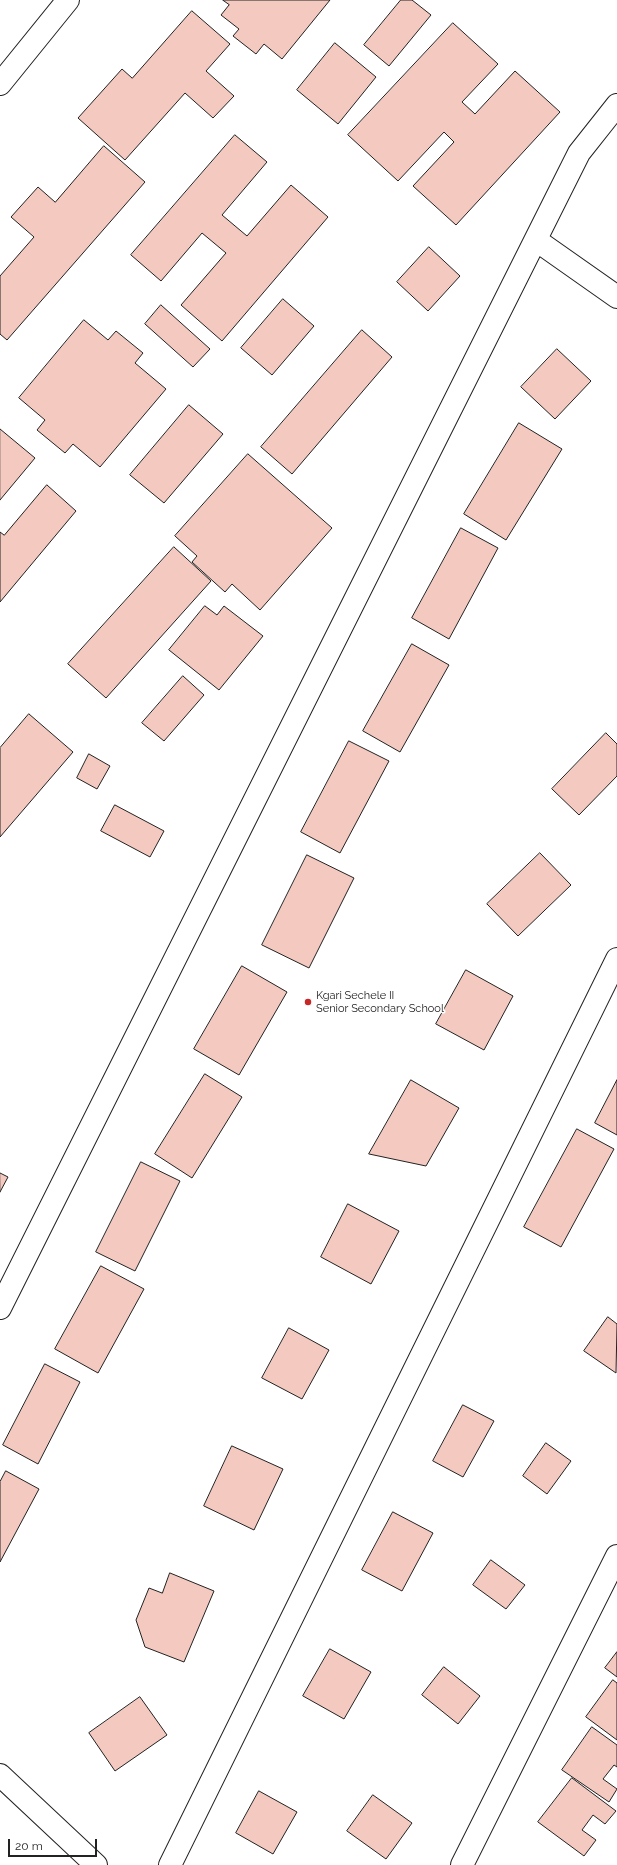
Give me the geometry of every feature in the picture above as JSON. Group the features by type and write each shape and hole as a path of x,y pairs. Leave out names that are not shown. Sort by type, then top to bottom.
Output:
{"street":[{"path":"0,84 68,0"},
{"path":"0,1308 579,153 617,105"},
{"path":"536,240 617,297"},
{"path":"170,1865 617,959"},
{"path":"462,1865 617,1556"},
{"path":"0,1775 96,1865"}],"building":[{"path":"223,0 330,0 282,59 264,44 256,54 233,36 239,29 221,15 229,5"},
{"path":"401,0 412,0 431,15 389,66 364,45"},
{"path":"192,11 230,44 206,71 234,96 213,118 185,93 125,160 78,118 122,69 132,78"},
{"path":"453,23 498,64 462,102 475,114 515,71 560,112 456,225 413,186 454,142 444,132 398,181 348,135"},
{"path":"335,43 376,77 338,124 297,90"},
{"path":"235,135 267,162 222,215 247,236 291,185 328,217 222,341 181,305 226,253 202,233 161,281 131,255"},
{"path":"104,146 145,182 7,340 0,334 0,276 34,237 11,217 38,187 55,202"},
{"path":"429,247 460,276 428,311 397,282"},
{"path":"283,299 314,326 272,375 241,348"},
{"path":"161,305 210,349 193,367 145,324"},
{"path":"84,320 108,340 116,331 143,353 135,363 166,389 100,467 73,444 65,453 37,430 45,420 19,398"},
{"path":"362,330 392,357 292,474 261,447"},
{"path":"557,349 591,381 555,419 521,387"},
{"path":"189,405 223,434 164,503 130,475"},
{"path":"519,423 562,449 506,540 464,514"},
{"path":"0,429 35,458 0,500"},
{"path":"248,454 332,528 260,610 232,584 225,592 192,562 197,556 175,536"},
{"path":"47,485 76,511 0,602 0,532 4,535"},
{"path":"461,528 498,548 449,639 412,618"},
{"path":"174,547 211,581 106,698 68,664"},
{"path":"205,606 217,615 224,606 263,636 219,690 169,650"},
{"path":"412,644 449,665 400,752 363,731"},
{"path":"183,676 204,695 164,741 142,723"},
{"path":"29,714 73,752 0,837 0,748"},
{"path":"606,733 617,744 617,776 579,815 552,789"},
{"path":"349,741 389,761 340,853 301,832"},
{"path":"89,754 110,766 97,789 77,778"},
{"path":"115,805 164,831 150,857 101,831"},
{"path":"540,853 571,885 518,936 487,904"},
{"path":"307,855 354,878 309,968 262,945"},
{"path":"242,966 287,992 239,1075 194,1049"},
{"path":"466,970 513,996 484,1050 436,1024"},
{"path":"205,1074 242,1097 192,1178 155,1154"},
{"path":"411,1080 459,1108 426,1166 369,1154"},
{"path":"617,1080 617,1135 595,1123"},
{"path":"577,1129 614,1149 561,1247 524,1227"},
{"path":"141,1162 180,1181 135,1271 96,1252"},
{"path":"0,1173 8,1177 0,1192"},
{"path":"348,1204 399,1231 371,1284 321,1257"},
{"path":"101,1266 144,1289 98,1373 55,1349"},
{"path":"608,1317 617,1324 616,1373 584,1351"},
{"path":"289,1328 329,1350 302,1399 262,1378"},
{"path":"45,1364 80,1382 38,1464 3,1445"},
{"path":"463,1405 494,1421 463,1477 433,1461"},
{"path":"546,1443 571,1461 547,1494 523,1476"},
{"path":"232,1446 283,1469 254,1530 204,1506"},
{"path":"6,1471 39,1489 0,1562 0,1482"},
{"path":"393,1512 433,1533 402,1591 362,1570"},
{"path":"491,1560 525,1585 506,1609 473,1585"},
{"path":"170,1573 214,1591 184,1662 145,1647 136,1620 149,1588 162,1593"},
{"path":"330,1649 371,1672 344,1719 303,1696"},
{"path":"617,1652 617,1677 605,1668"},
{"path":"444,1667 480,1696 458,1724 422,1695"},
{"path":"613,1680 617,1683 617,1740 586,1717"},
{"path":"140,1697 167,1735 115,1771 89,1733"},
{"path":"592,1727 617,1745 617,1767 614,1765 603,1779 617,1789 609,1802 562,1770"},
{"path":"572,1778 616,1811 605,1824 593,1815 582,1830 596,1840 584,1856 538,1822"},
{"path":"259,1791 297,1812 273,1854 236,1833"},
{"path":"373,1795 412,1823 386,1859 347,1831"}],"place":[{"name":"Kgari Sechele II Senior Secondary School","path":"308,1002"}]}
